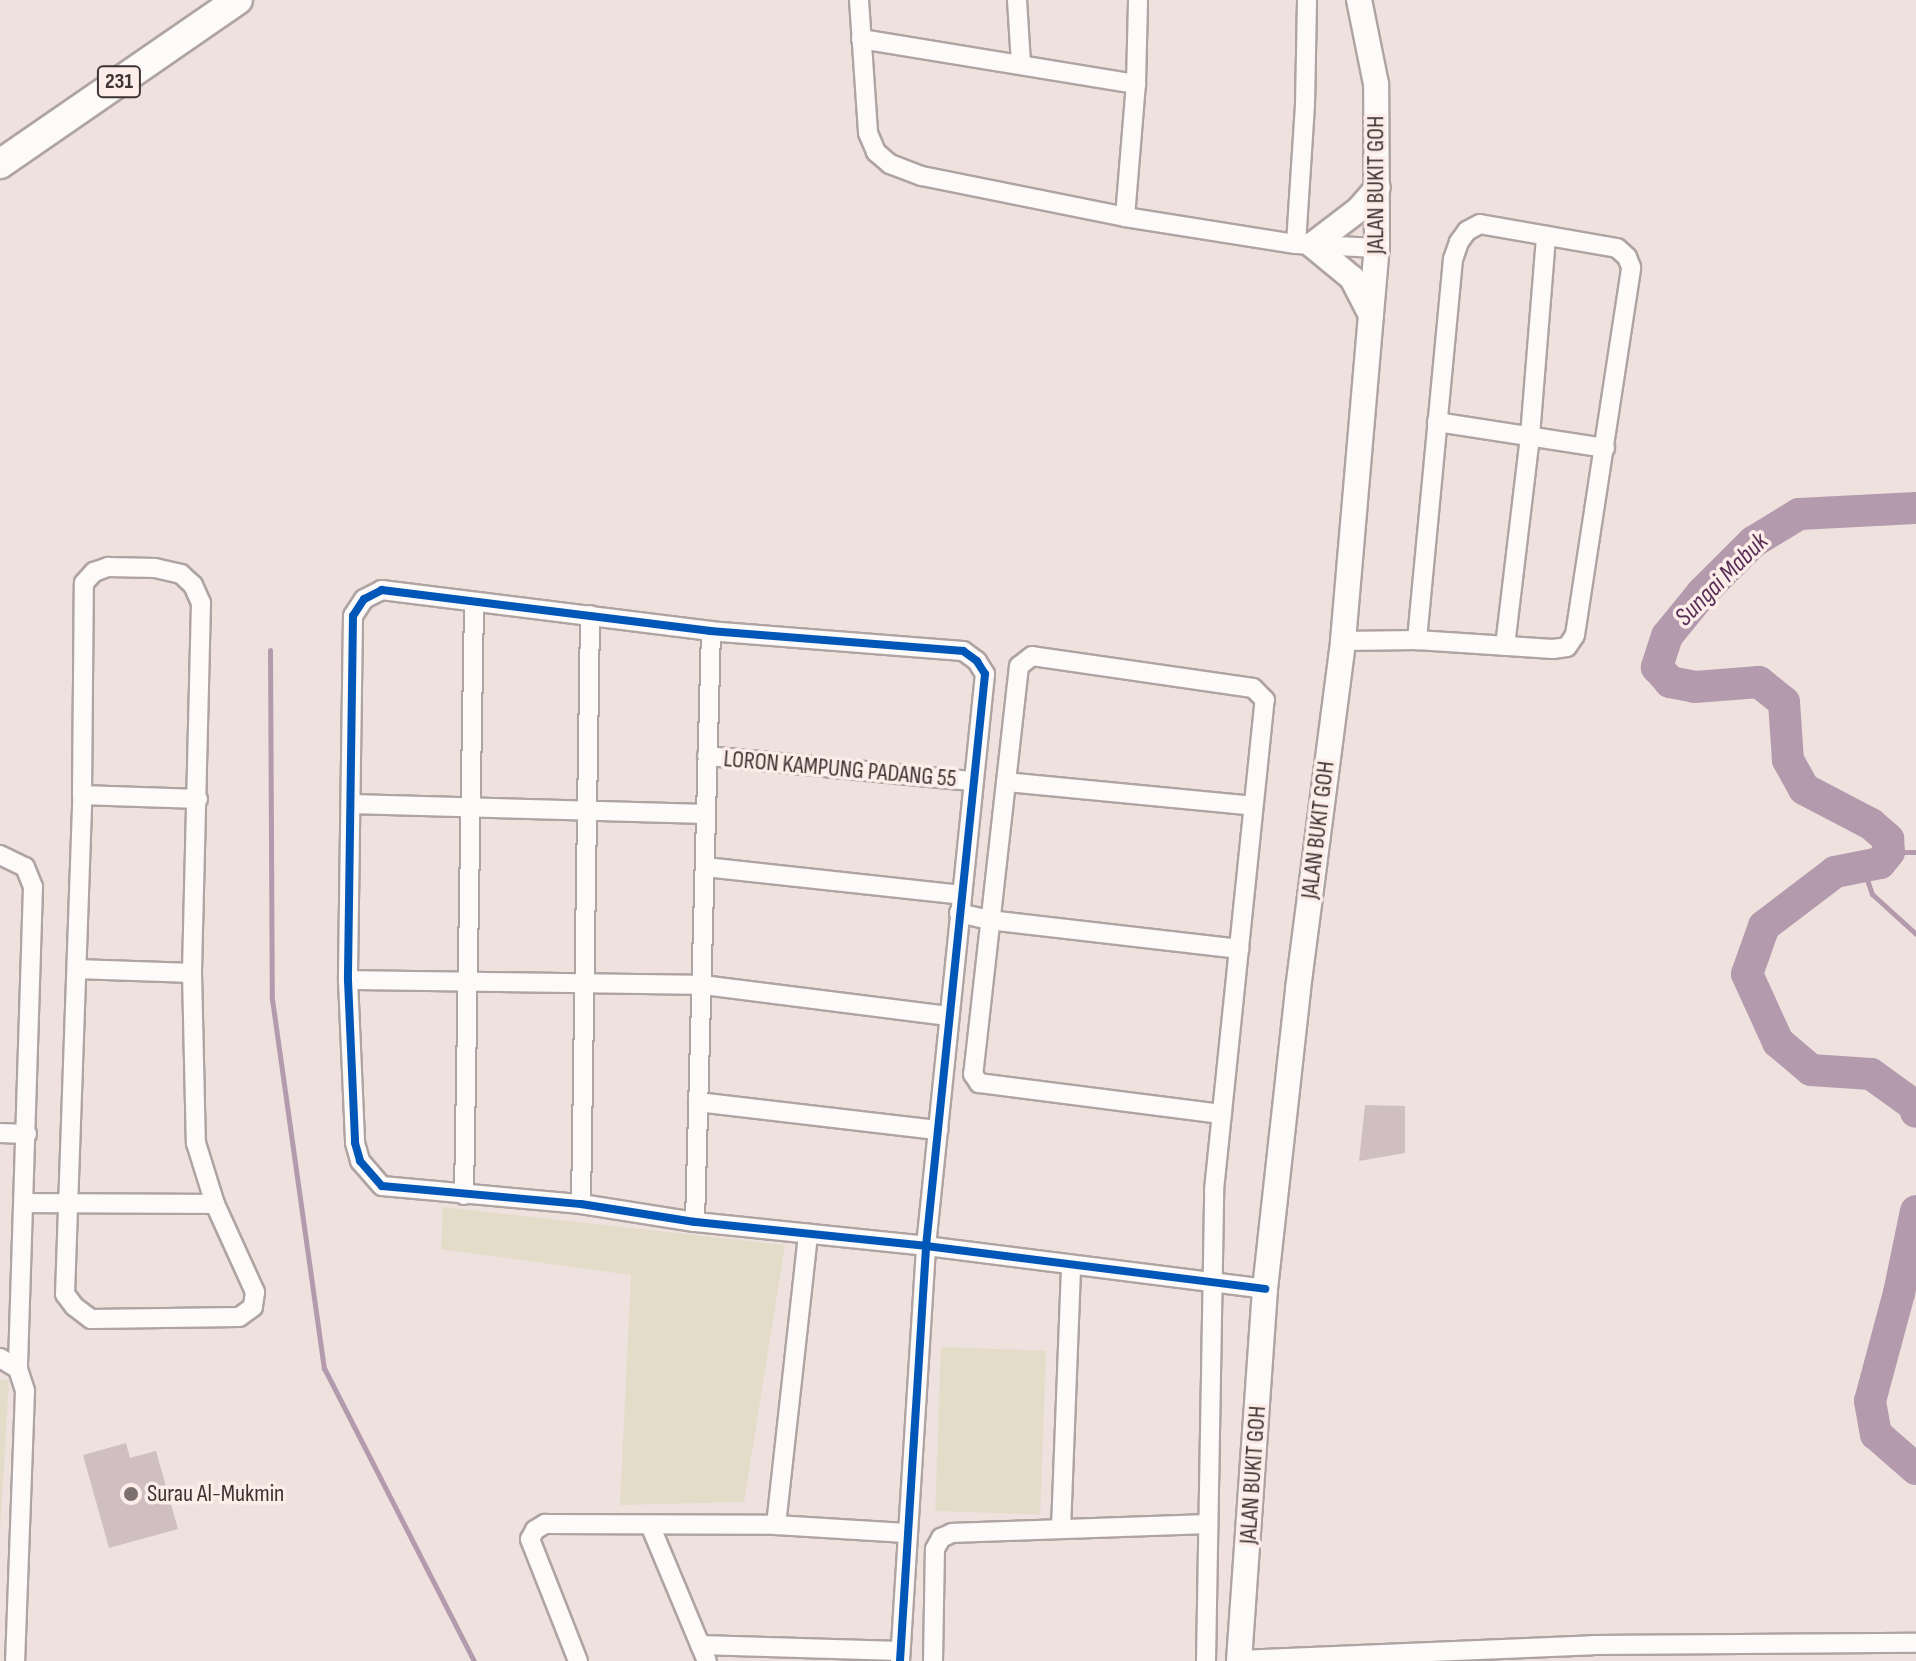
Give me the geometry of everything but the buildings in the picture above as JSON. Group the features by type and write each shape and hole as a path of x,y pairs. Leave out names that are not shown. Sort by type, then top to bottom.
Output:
{"main road":[{"name":"231","path":"0,164 238,0"},
{"name":"JALAN BUKIT GOH","path":"1239,1661 1265,1289 1298,989 1343,641 1377,248 1376,84 1359,0"},
{"path":"1371,315 1352,278 1304,244 1358,210 1378,187"}],"street":[{"path":"859,0 868,133 876,152 890,164 922,176 1125,217 1304,244 1377,248"},
{"path":"1017,0 1021,63"},
{"path":"1125,217 1136,84 1138,0"},
{"path":"1304,244 1307,0"},
{"path":"861,39 1136,84"},
{"path":"1343,641 1417,640 1553,649 1567,647 1575,635 1631,267 1627,257 1617,248 1480,224 1467,231 1459,242 1453,259 1417,640"},
{"path":"1505,646 1530,436 1546,236"},
{"path":"1437,422 1605,448"},
{"path":"127,566 181,574 198,593 198,799 192,973 196,1143 215,1204 249,1272 255,1292 253,1307 239,1317 91,1319 65,1294 82,795 84,583 94,572 108,567 127,566"},
{"path":"650,1525 703,1653 900,1656 926,1246 985,674 977,661 963,651 711,631 382,590 364,599 353,616 348,980 355,1143 360,1161 382,1186 581,1204 695,1222 926,1246 1265,1289"},
{"path":"464,1195 465,981 474,603"},
{"path":"581,1204 590,615"},
{"path":"695,1222 711,631"},
{"path":"1206,1661 1214,1190 1222,1114 1239,949 1253,806 1265,700 1259,690 1032,656 1019,666 989,920 973,1074 975,1080 1222,1114"},
{"name":"LORON KAMPUNG PADANG 55","path":"707,756 973,781"},
{"path":"1006,782 1253,806"},
{"path":"82,795 198,799"},
{"path":"351,804 588,808 706,814"},
{"path":"0,855 25,867 33,887 18,1369 25,1391 10,1655"},
{"path":"705,867 960,904 989,920 1239,949"},
{"path":"77,969 192,973"},
{"path":"348,980 703,985 949,1016"},
{"path":"698,1102 938,1130"},
{"path":"0,1133 27,1134"},
{"path":"25,1203 215,1204"},
{"path":"776,1525 808,1234"},
{"path":"1061,1529 1071,1265"},
{"path":"0,1358 18,1369"},
{"path":"578,1661 530,1539 531,1534 545,1524 776,1525 906,1533"},
{"path":"933,1661 935,1549 941,1538 952,1533 1207,1524"},
{"path":"1239,1661 1513,1654 1821,1652 1916,1643"}],"shaded area":[{"path":"443,1207 785,1245 744,1502 620,1505 631,1275 441,1249"},
{"path":"941,1347 1046,1351 1040,1515 935,1511"},
{"path":"0,1380 9,1380 0,1533"}],"waterway":[{"name":"Sungai Mabuk","path":"1916,508 1799,514 1753,542 1702,593 1667,636 1657,667 1670,682 1695,687 1759,682 1784,702 1788,760 1804,789 1871,824 1888,839 1889,852 1880,863 1835,872 1764,926 1747,974 1778,1042 1811,1070 1871,1074 1914,1105 1916,1112"},
{"path":"270,650 272,999 324,1368 474,1661"},
{"path":"1889,852 1916,852"},
{"path":"1863,868 1872,894 1916,934"},
{"name":"Sungai Mabuk","path":"1916,1211 1899,1293 1870,1401 1876,1434 1916,1469"}],"cycle path":[{"path":"900,1661 926,1246 985,674 977,661 963,651 711,631 382,590 364,599 353,616 348,980 355,1143 360,1161 382,1186 581,1204 695,1222 926,1246 1265,1289"}],"place":[{"name":"Surau Al-Mukmin","path":"131,1494"}]}
